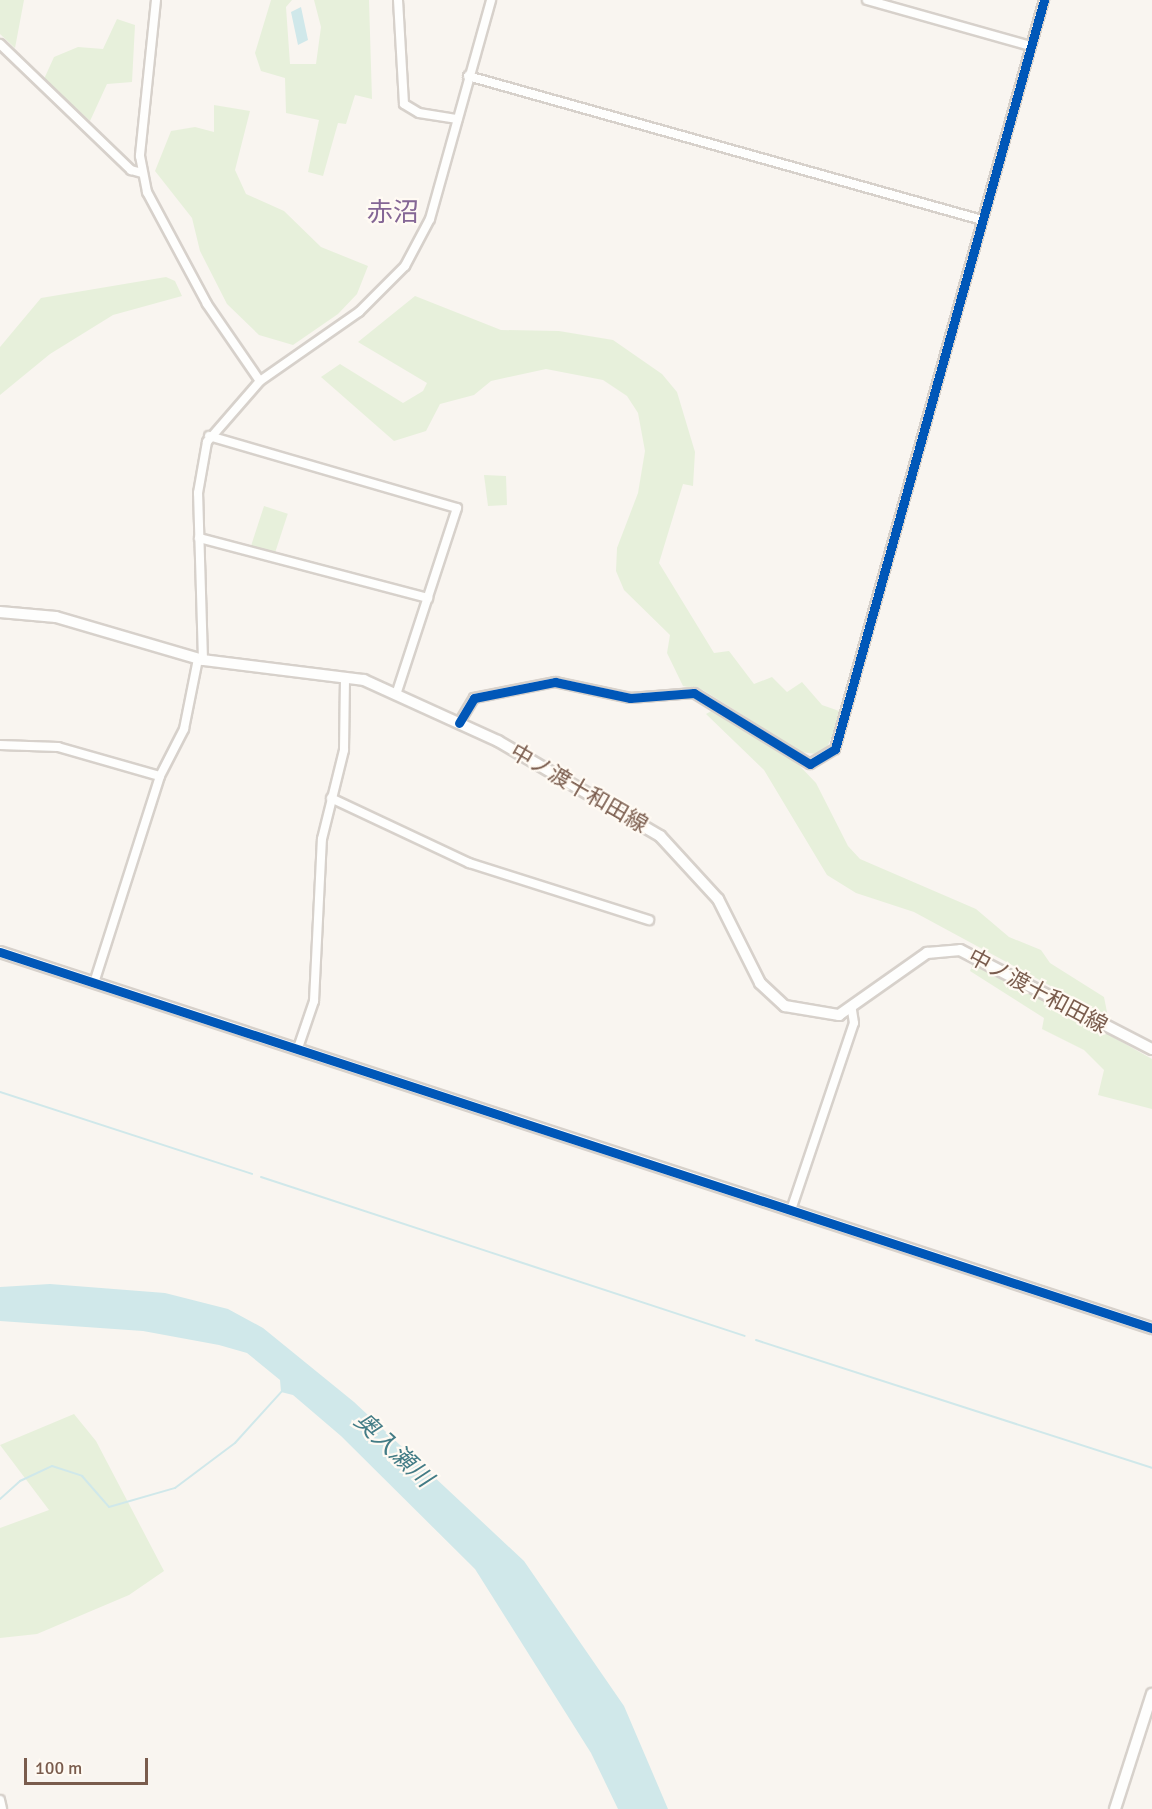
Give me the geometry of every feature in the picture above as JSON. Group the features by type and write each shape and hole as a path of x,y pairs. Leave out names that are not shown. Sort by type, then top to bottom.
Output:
{"street":[{"path":"156,0 142,173 153,206 188,272 260,381"},
{"path":"398,0 404,104 419,113 458,119"},
{"path":"94,983 160,776 184,729 201,660 199,474 209,436 260,381 358,312 405,266 430,219 491,0"},
{"path":"867,0 1031,46"},
{"path":"459,723 474,698 505,696 538,683 630,698 694,693 708,697 799,759 810,764 827,758 839,734 1044,0"},
{"path":"0,44 131,170 142,173"},
{"path":"468,76 982,220"},
{"path":"209,436 457,508 397,692"},
{"path":"199,538 428,598"},
{"name":"中ノ渡十和田線","path":"0,611 56,616 201,660 345,677 397,692 459,723 660,836 718,899 760,983 775,1001 832,1016 852,1010 927,954 960,950 1152,1049"},
{"path":"298,1048 314,1001 322,839 344,750 345,677"},
{"path":"0,745 58,747 160,776"},
{"path":"331,798 469,863 649,920"},
{"path":"0,952 1152,1328"},
{"path":"790,1210 854,1023 852,1010"},
{"path":"1115,1809 1152,1694"},
{"path":"0,1800 2,1809"}],"green space":[{"path":"0,0 24,0 15,48 0,34"},
{"path":"271,0 292,0 286,7 290,64 316,64 321,27 314,0 369,0 372,99 355,95 346,124 338,123 323,176 308,172 319,120 286,113 285,78 261,71 255,53"},
{"path":"117,19 135,25 132,82 107,84 90,121 44,79 54,57 78,47 103,49"},
{"path":"214,105 250,111 235,170 246,194 284,211 321,247 368,266 357,294 338,314 293,345 259,335 227,304 200,251 192,218 155,171 171,131 195,127 214,132"},
{"path":"166,277 175,281 182,296 113,315 50,354 0,395 0,347 41,298"},
{"path":"415,296 501,330 559,331 613,340 662,374 677,392 695,452 693,486 683,484 659,563 714,653 729,651 754,684 772,677 787,692 802,682 822,705 842,712 824,755 801,752 703,690 683,686 667,653 670,635 624,590 616,571 617,548 638,493 645,451 638,413 627,396 603,380 546,369 491,381 474,395 440,404 426,431 394,441 321,377 340,364 403,403 423,391 427,383 358,342"},
{"path":"484,475 506,476 507,505 488,506"},
{"path":"264,506 288,514 274,555 251,547"},
{"path":"713,710 796,762 816,783 848,846 860,859 976,909 1009,937 1041,950 1050,963 1104,997 1108,1017 914,912 856,893 827,875 764,770 706,714"},
{"path":"975,959 1152,1059 1152,1109 1098,1095 1104,1070 1084,1050 1042,1029 1044,1018 970,971"},
{"path":"74,1414 96,1441 164,1571 129,1595 37,1634 0,1638 0,1528 49,1510 0,1445"}],"water":[{"path":"301,7 308,40 298,45 291,12"},
{"name":"奥入瀬川","path":"50,1284 165,1293 228,1309 263,1328 354,1402 524,1561 624,1706 668,1809 618,1809 591,1753 475,1569 341,1436 293,1395 281,1392 280,1380 247,1353 219,1345 143,1331 0,1321 0,1287"}],"waterway":[{"path":"0,1092 252,1174"},
{"path":"261,1177 745,1336"},
{"path":"756,1340 1152,1468"},
{"path":"0,1499 20,1481 52,1466 82,1476 109,1507 175,1488 235,1443 283,1390"}],"cycle path":[{"path":"459,723 474,698 555,682 630,698 694,693 810,764 835,749 1044,0"},
{"path":"0,952 1152,1328"}],"district":[{"name":"赤沼","path":"393,214"}]}
